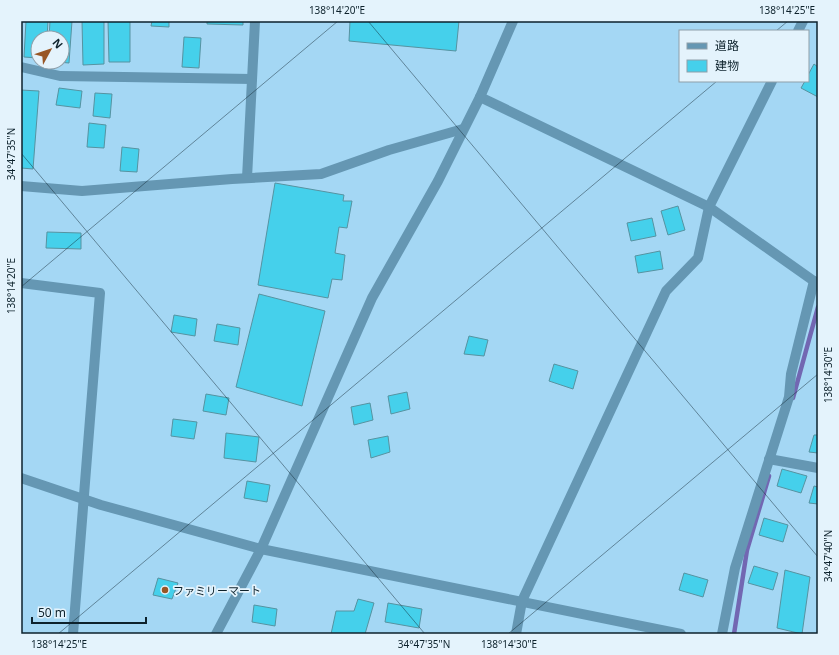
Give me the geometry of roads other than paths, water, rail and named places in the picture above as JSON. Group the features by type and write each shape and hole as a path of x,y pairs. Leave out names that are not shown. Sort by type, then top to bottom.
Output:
{"street":[{"path":"247,178 255,21"},
{"path":"216,634 261,549 372,298 438,182 480,97 513,21"},
{"path":"798,30 803,21"},
{"path":"21,67 60,76 252,79"},
{"path":"516,634 522,601 666,291 698,258 709,207 772,82"},
{"path":"480,97 709,207 816,283 790,374 789,397 735,568 722,634"},
{"path":"21,186 82,191 247,178 321,174 389,150 463,129"},
{"path":"21,283 100,293 83,499 74,634"},
{"path":"769,459 818,468"},
{"path":"21,478 83,499 261,549 681,634"}],"waterway":[{"path":"793,398 818,307"},
{"path":"734,634 747,550 769,476"}],"place":[{"name":"ファミリーマート","path":"165,590"}]}
